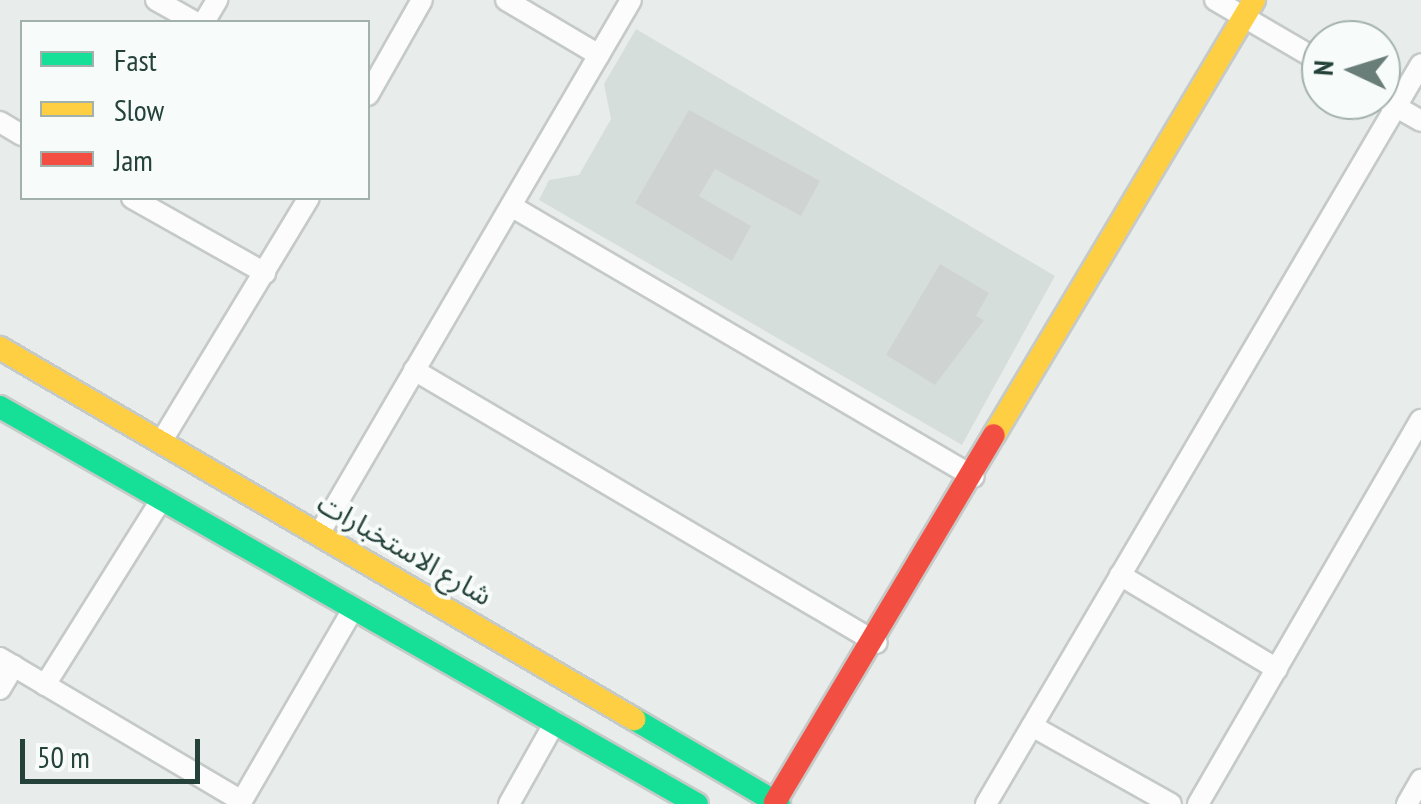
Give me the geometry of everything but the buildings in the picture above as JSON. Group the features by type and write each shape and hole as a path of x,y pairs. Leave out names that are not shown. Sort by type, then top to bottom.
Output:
{"main road":[{"path":"777,803 877,643 1249,9"},
{"name":"شارع الاستخبارات","path":"0,348 777,803"},
{"path":"0,406 350,614 555,722 697,804"}],"street":[{"path":"156,0 192,20"},
{"path":"370,92 422,0"},
{"path":"506,0 599,55"},
{"path":"319,534 632,0"},
{"path":"1216,0 1249,9 1301,47"},
{"path":"1401,87 1421,64"},
{"path":"986,804 1378,120"},
{"path":"136,200 265,274"},
{"path":"160,442 308,200"},
{"path":"510,206 974,478"},
{"path":"414,370 877,643"},
{"path":"1198,804 1276,669 1413,453 1421,420"},
{"path":"45,685 160,502"},
{"path":"1120,574 1276,669"},
{"path":"0,689 7,662 241,802 350,614"},
{"path":"509,804 555,722"},
{"path":"1032,726 1171,804"},
{"path":"1406,804 1421,780"}],"shaded area":[{"path":"636,29 1055,276 962,445 539,200 549,180 579,175 611,119 604,84"}],"traffic: fast":[{"path":"0,407 697,804"},
{"path":"634,719 779,804"}],"traffic: slow":[{"path":"994,435 1254,0"},
{"path":"0,348 634,719"}],"traffic: jam":[{"path":"775,802 994,435"}]}
